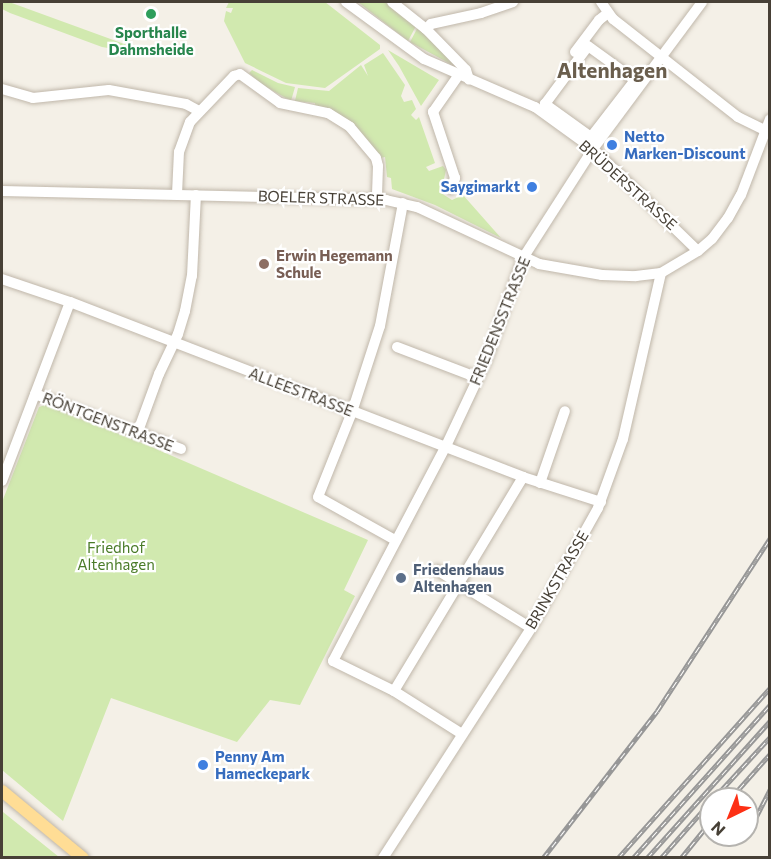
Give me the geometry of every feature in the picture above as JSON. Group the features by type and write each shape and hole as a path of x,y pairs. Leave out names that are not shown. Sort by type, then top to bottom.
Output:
{"main road":[{"path":"2,791 83,858"}],"street":[{"name":"BRÜDERSTRASSE","path":"345,2 410,51 463,78 535,107 593,149 698,251"},
{"path":"392,2 426,29 466,70 463,78 433,112 455,177 452,189"},
{"path":"426,29 431,24 481,13 513,2"},
{"path":"602,2 608,13 738,117 765,130"},
{"name":"FRIEDENSSTRASSE","path":"394,691 333,661 446,446 478,378 524,258 593,149 702,2"},
{"path":"535,107 599,20 608,13"},
{"path":"588,46 635,80 591,137 545,104 588,46"},
{"path":"177,194 179,152 190,122 238,74 280,103 328,113 350,127 375,158 378,166 377,198"},
{"path":"2,89 33,98 109,90 186,104 199,111"},
{"path":"661,273 698,251 723,225 736,205 770,119"},
{"name":"BOELER STRASSE","path":"2,191 377,198 403,203 456,224 524,258 553,267 602,275 661,273"},
{"path":"137,434 185,311 192,276 196,195"},
{"path":"395,540 318,497 352,412 380,326 403,203"},
{"name":"BRINKSTRASSE","path":"383,858 531,628 601,502 623,439 661,273"},
{"name":"ALLEESTRASSE","path":"2,279 70,302 173,344 523,477 601,502"},
{"path":"2,481 5,462 35,394 70,302"},
{"path":"397,347 478,378"},
{"name":"RÖNTGENSTRASSE","path":"35,394 181,449"},
{"path":"540,483 565,411"},
{"path":"462,734 394,691 523,477"},
{"path":"438,570 531,628"}],"green space":[{"path":"2,2 9,2 127,45 114,49 102,47 10,13 2,9"},
{"path":"229,2 325,2 380,45 380,49 325,88 286,83 245,63 224,21 226,11 231,13 233,8 226,8"},
{"path":"358,2 385,2 416,26 408,41"},
{"path":"418,27 458,68 410,42"},
{"path":"388,50 439,80 421,106 399,66"},
{"path":"383,53 405,85 401,96 404,102 412,100 416,109 411,115 416,120 419,117 435,163 426,167 429,171 443,166 446,170 441,193 452,200 463,195 501,238 435,205 392,189 391,178 387,177 385,157 380,158 371,145 315,107 315,103 295,101 298,88 329,91 361,65 368,76 364,65"},
{"path":"252,70 278,83 295,87 291,101 261,84 249,73"},
{"name":"Friedhof Altenhagen","path":"45,405 142,443 368,540 344,590 355,596 300,705 270,700 237,742 111,698 63,821 2,770 2,502 39,407"},
{"path":"3,812 59,857 2,857"}],"railway":[{"path":"543,858 657,711 770,538"},
{"path":"618,858 770,688"},
{"path":"633,858 770,705"},
{"path":"647,858 770,721"},
{"path":"724,787 770,737"},
{"path":"741,787 770,754"},
{"path":"759,811 770,789"},
{"path":"661,858 699,815"},
{"path":"681,858 699,836"}],"place":[{"name":"Sporthalle Dahmsheide","path":"151,14"},
{"name":"Netto Marken-Discount","path":"612,145"},
{"name":"Saygimarkt","path":"532,187"},
{"name":"Erwin Hegemann Schule","path":"264,264"},
{"name":"Friedenshaus Altenhagen","path":"401,578"},
{"name":"Penny Am Hameckepark","path":"203,765"}],"district":[{"name":"Altenhagen","path":"612,70"}]}
